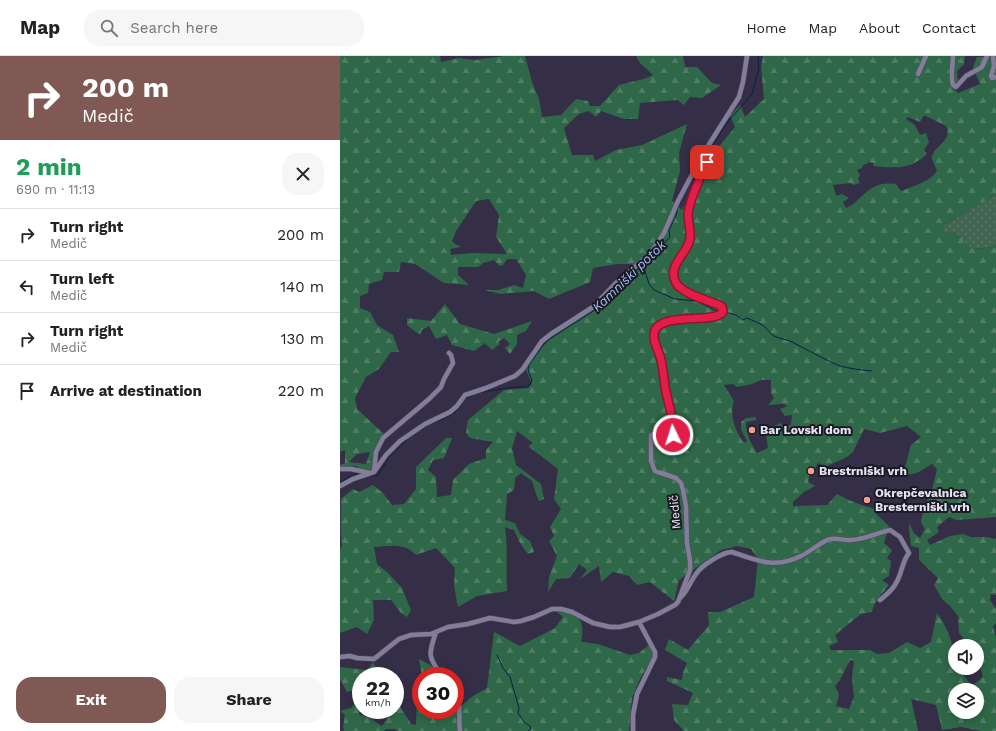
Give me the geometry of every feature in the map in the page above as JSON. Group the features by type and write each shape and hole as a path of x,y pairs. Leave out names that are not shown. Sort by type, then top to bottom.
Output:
{"street":[{"path":"340,486 353,479 368,474 400,441 425,424 450,412 457,406 465,395 515,376 522,370 542,341 593,307 616,283 650,254 664,233 678,201 739,97 747,56"},
{"path":"918,74 926,56"},
{"path":"953,56 951,81 956,87 966,76 982,67 987,56"},
{"path":"993,56 994,66 991,76 992,78 996,77"},
{"name":"Medič","path":"680,598 682,588 690,570 683,490 681,483 676,478 655,470 651,461 651,435 656,433 668,438 672,437 673,435 672,412 665,387 661,360 654,336 657,328 662,324 716,316 721,315 723,312 722,307 719,305 679,287 674,273 679,258 689,243 691,237 689,230 689,206 707,162 705,156"},
{"path":"368,474 383,438 441,387 453,363 449,353"},
{"path":"340,469 351,469 368,474"},
{"path":"340,657 350,656 374,659 390,646 411,634 436,632 448,627 468,624 490,618 514,622 520,621 552,609 561,609 572,612 593,623 610,627 620,627 639,622 675,605 685,594 697,573 721,554 732,552 762,562 773,564 781,563 799,557 831,539 862,539 890,530 900,537 909,553 906,556 896,584 880,600"},
{"path":"633,731 633,715 637,694 655,657 655,652 639,622"},
{"path":"435,667 430,656 430,648 436,632"},
{"path":"459,719 460,731"}],"green space":[{"path":"340,56 440,56 441,62 459,58 475,60 504,56 525,56 532,82 539,99 542,117 561,115 576,99 588,101 590,106 600,106 619,85 644,79 653,75 640,63 636,56 683,56 685,67 697,67 712,83 721,85 702,98 690,97 684,105 677,100 640,103 638,119 624,119 601,111 596,117 589,111 579,114 564,128 572,155 593,155 595,161 616,150 642,145 687,124 679,153 680,171 672,201 682,210 695,184 716,150 735,127 730,116 740,105 745,117 764,99 761,67 763,56 965,56 964,64 957,71 958,81 953,88 958,93 980,84 973,67 977,57 996,56 996,195 942,226 945,234 955,232 973,249 992,247 996,244 996,517 957,520 949,517 937,527 939,532 927,540 930,545 950,536 962,534 971,537 996,538 996,595 991,594 990,600 996,609 996,623 993,626 996,638 996,731 981,731 961,727 942,730 936,705 911,699 918,731 684,731 674,720 672,704 688,705 693,693 667,681 667,677 682,680 683,672 687,663 665,650 669,639 688,650 709,625 708,612 720,612 754,597 758,559 751,549 737,546 721,550 679,580 674,601 650,582 637,585 629,576 613,572 601,582 599,566 580,579 587,570 579,564 570,578 556,579 548,592 549,577 557,556 549,541 554,536 550,527 561,509 554,499 558,469 528,446 533,443 517,431 512,448 516,465 541,484 544,499 539,501 532,481 521,473 515,478 514,490 507,494 505,520 515,523 520,534 530,541 534,552 528,554 520,543 514,530 505,527 507,591 477,596 458,607 454,586 455,568 436,548 416,555 402,546 374,547 377,564 402,588 411,610 407,617 401,613 391,600 373,600 374,620 367,634 357,627 340,633 340,548 342,546 341,499 353,489 359,492 373,485 383,493 392,505 404,504 416,489 416,467 446,438 452,438 444,458 433,460 428,470 436,477 437,497 451,495 453,480 469,464 486,458 486,450 493,442 470,438 466,433 468,420 504,390 528,388 532,383 525,368 549,340 610,298 639,275 632,264 617,264 593,268 590,282 549,299 534,291 500,294 485,290 498,290 514,285 523,288 526,275 516,259 507,259 503,265 500,266 494,260 483,263 478,267 458,267 458,275 469,285 444,283 415,264 401,262 399,272 384,272 382,280 369,284 368,293 360,296 360,308 370,312 377,325 393,335 399,352 391,352 379,369 366,377 355,398 357,409 384,434 372,470 364,472 356,466 340,468 340,465 345,463 345,450 340,452","holes":["924,115 946,126 948,131 945,140 933,155 932,159 937,171 934,175 921,183 901,191 896,184 881,184 869,190 853,205 846,208 843,202 849,198 842,194 836,196 833,185 850,183 853,185 860,183 858,179 860,175 857,170 862,168 863,165 867,164 868,162 874,163 873,166 902,167 914,163 927,154 924,150 929,142 926,133 920,135 915,125 906,119 908,117 920,122","489,199 499,215 496,237 507,254 473,253 451,255 450,249 461,247 452,242 456,231 476,201","761,380 771,380 771,393 774,398 768,405 783,404 788,406 780,409 785,416 792,415 791,425 784,426 780,423 775,426 765,427 768,448 757,453 748,435 746,427 746,422 756,420 756,417 746,418 741,422 741,430 747,441 744,443 734,423 732,412 734,401 724,385 733,384 737,387 752,384","907,426 921,437 911,445 904,471 907,475 917,473 932,464 937,469 931,494 924,506 921,522 925,529 920,538 914,533 909,523 911,546 919,548 919,560 938,578 934,585 942,599 958,616 959,633 964,639 984,639 984,675 976,683 984,683 984,719 948,719 948,683 970,683 963,675 948,675 948,639 950,639 945,626 937,613 931,642 920,648 907,642 889,653 877,654 870,650 831,650 829,646 838,642 835,635 861,614 872,612 876,601 889,585 882,580 889,576 891,561 887,558 892,550 884,543 889,526 876,514 878,510 867,507 837,494 827,505 793,506 793,502 804,492 815,486 808,482 809,477 818,463 827,466 847,457 853,452 864,429 880,433","370,452 366,464 349,462 357,454","850,660 854,661 852,678 854,697 849,709 836,706 839,695 835,686 840,680"]},
{"path":"996,195 996,244 992,247 972,249 955,232 945,234 942,226"},
{"path":"445,304 460,324 494,334 532,321 526,331 517,335 517,344 510,354 505,348 510,344 504,338 498,342 500,344 492,350 485,343 474,351 452,345 447,335 436,339 429,326 422,330 420,335 407,325 407,318 431,321"},
{"path":"556,611 570,613 579,619 582,628 581,642 598,644 630,655 639,653 650,644 653,657 640,679 632,698 629,731 398,731 395,729 386,729 384,731 344,731 343,727 345,715 340,711 352,707 352,719 372,719 382,726 387,719 404,719 404,713 411,724 416,725 416,719 464,719 464,704 487,688 494,632 520,646 555,628 563,617"},
{"path":"419,659 433,667 420,667"},
{"path":"373,662 376,667 369,667"},
{"path":"340,667 352,668 352,691 347,692 340,679"}],"waterway":[{"name":"Kamniški potok","path":"707,155 726,124 752,94 759,68 758,56"},
{"name":"Kamniški potok","path":"686,191 705,158"},
{"name":"Kamniški potok","path":"481,392 527,387 530,385 532,380 528,370 529,365 545,342 601,306 609,295 654,255 670,237 669,230 676,216 678,206"},
{"path":"643,265 649,284 654,290 675,299 697,301 718,312"},
{"path":"729,313 736,315 743,320 747,318 759,323 774,336 792,342 837,365 872,371"},
{"name":"Kamniški potok","path":"466,398 472,395"},
{"name":"Kamniški potok","path":"425,426 452,415 463,402"},
{"name":"Kamniški potok","path":"369,476 378,475 390,456 411,436"},
{"name":"Kamniški potok","path":"340,482 359,473"},
{"path":"497,655 503,668 510,677 519,708 518,713 524,722 530,726 531,729 528,731"}],"place":[{"name":"Bar Lovski dom","path":"752,430"},
{"name":"Brestrniški vrh","path":"811,471"},
{"name":"Okrepčevalnica Bresterniški vrh","path":"867,500"}],"route":[{"path":"673,435 672,412 665,387 661,360 654,340 655,330 658,326 666,322 716,316 721,315 723,312 722,307 719,305 679,287 674,273 679,258 689,243 691,237 689,230 689,206 707,162"}]}
